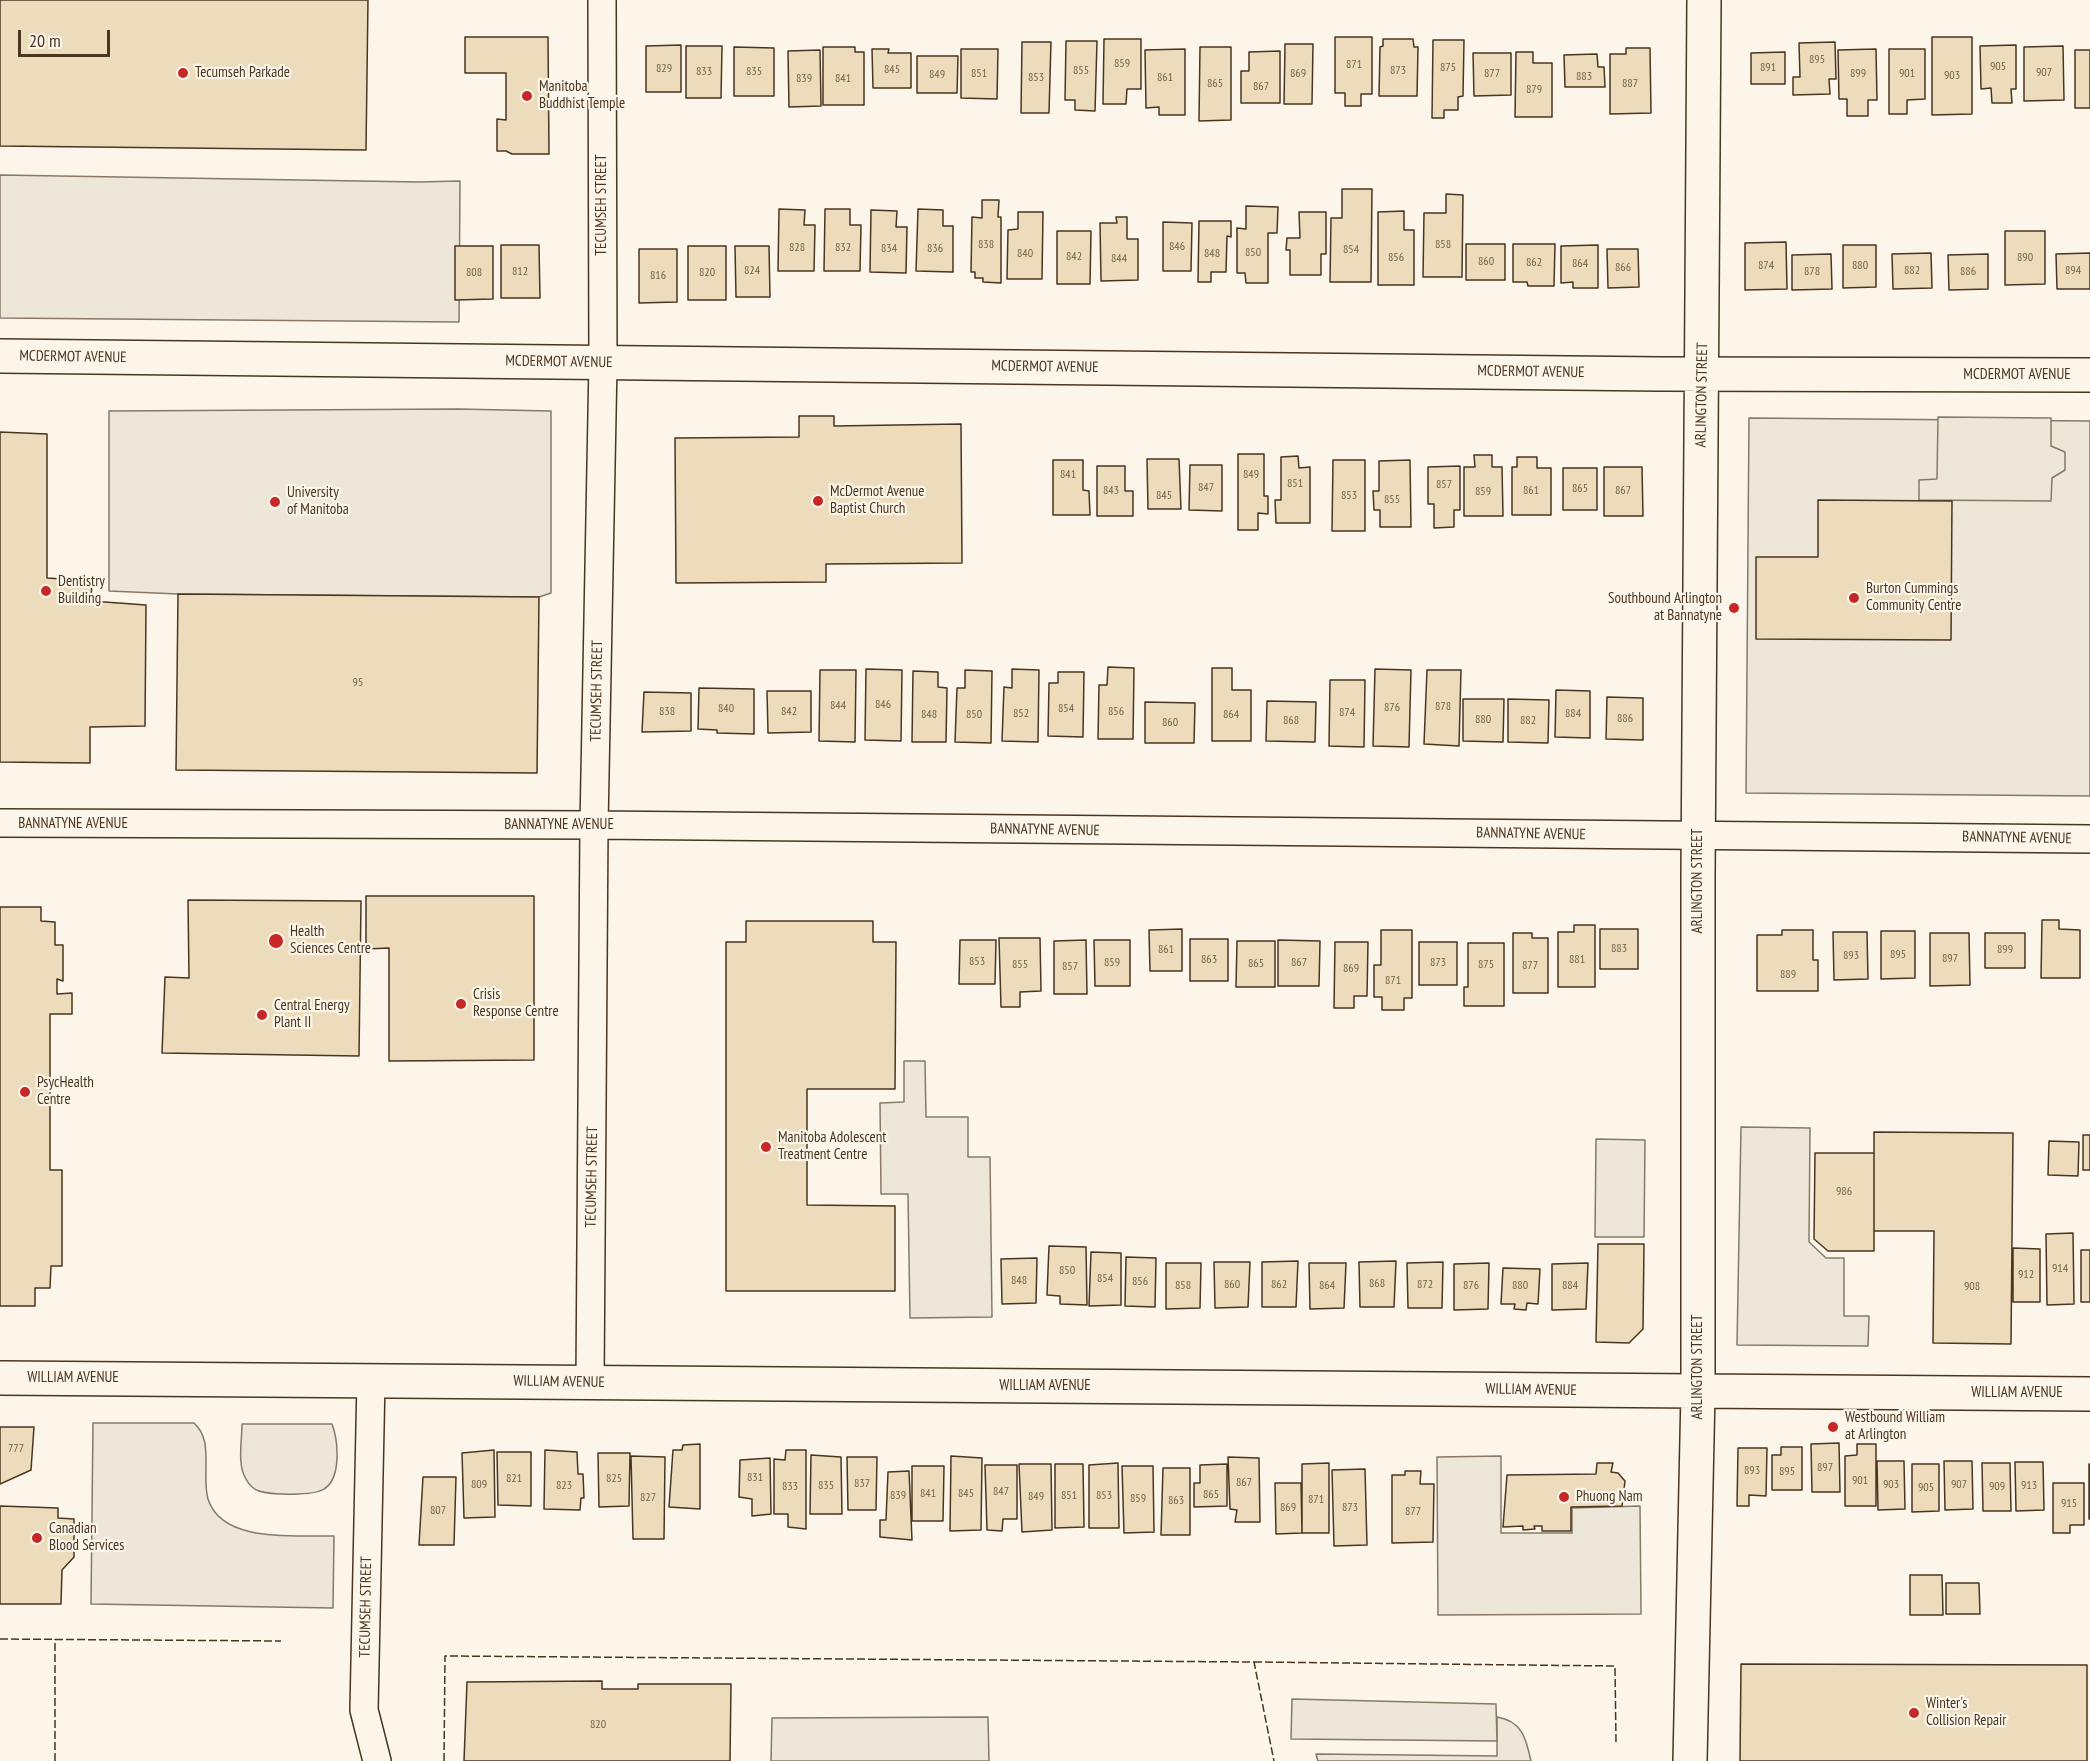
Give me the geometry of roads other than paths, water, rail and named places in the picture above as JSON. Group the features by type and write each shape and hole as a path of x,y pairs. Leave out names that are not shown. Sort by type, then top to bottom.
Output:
{"main road":[{"name":"ARLINGTON STREET","path":"1690,1761 1698,1392 1698,836 1704,0"},
{"name":"MCDERMOT AVENUE","path":"0,356 1702,374 2090,375"},
{"name":"WILLIAM AVENUE","path":"0,1378 2090,1394"}],"street":[{"name":"TECUMSEH STREET","path":"590,1382 594,825 603,363 602,0"},
{"name":"BANNATYNE AVENUE","path":"0,824 594,825 2090,839"},
{"name":"TECUMSEH STREET","path":"371,1380 364,1710 377,1761"}],"place":[{"name":"Tecumseh Parkade","path":"183,73"},
{"name":"Manitoba Buddhist Temple","path":"527,96"},
{"name":"McDermot Avenue Baptist Church","path":"818,501"},
{"name":"University of Manitoba","path":"275,502"},
{"name":"Dentistry Building","path":"46,591"},
{"name":"Burton Cummings Community Centre","path":"1854,598"},
{"name":"Southbound Arlington at Bannatyne","path":"1734,608"},
{"name":"Health Sciences Centre","path":"276,941"},
{"name":"Crisis Response Centre","path":"461,1004"},
{"name":"Central Energy Plant II","path":"262,1015"},
{"name":"PsycHealth Centre","path":"25,1092"},
{"name":"Manitoba Adolescent Treatment Centre","path":"766,1147"},
{"name":"Westbound William at Arlington","path":"1833,1427"},
{"name":"Phuong Nam","path":"1564,1497"},
{"name":"Canadian Blood Services","path":"37,1538"},
{"name":"Winter's Collision Repair","path":"1914,1713"}]}
